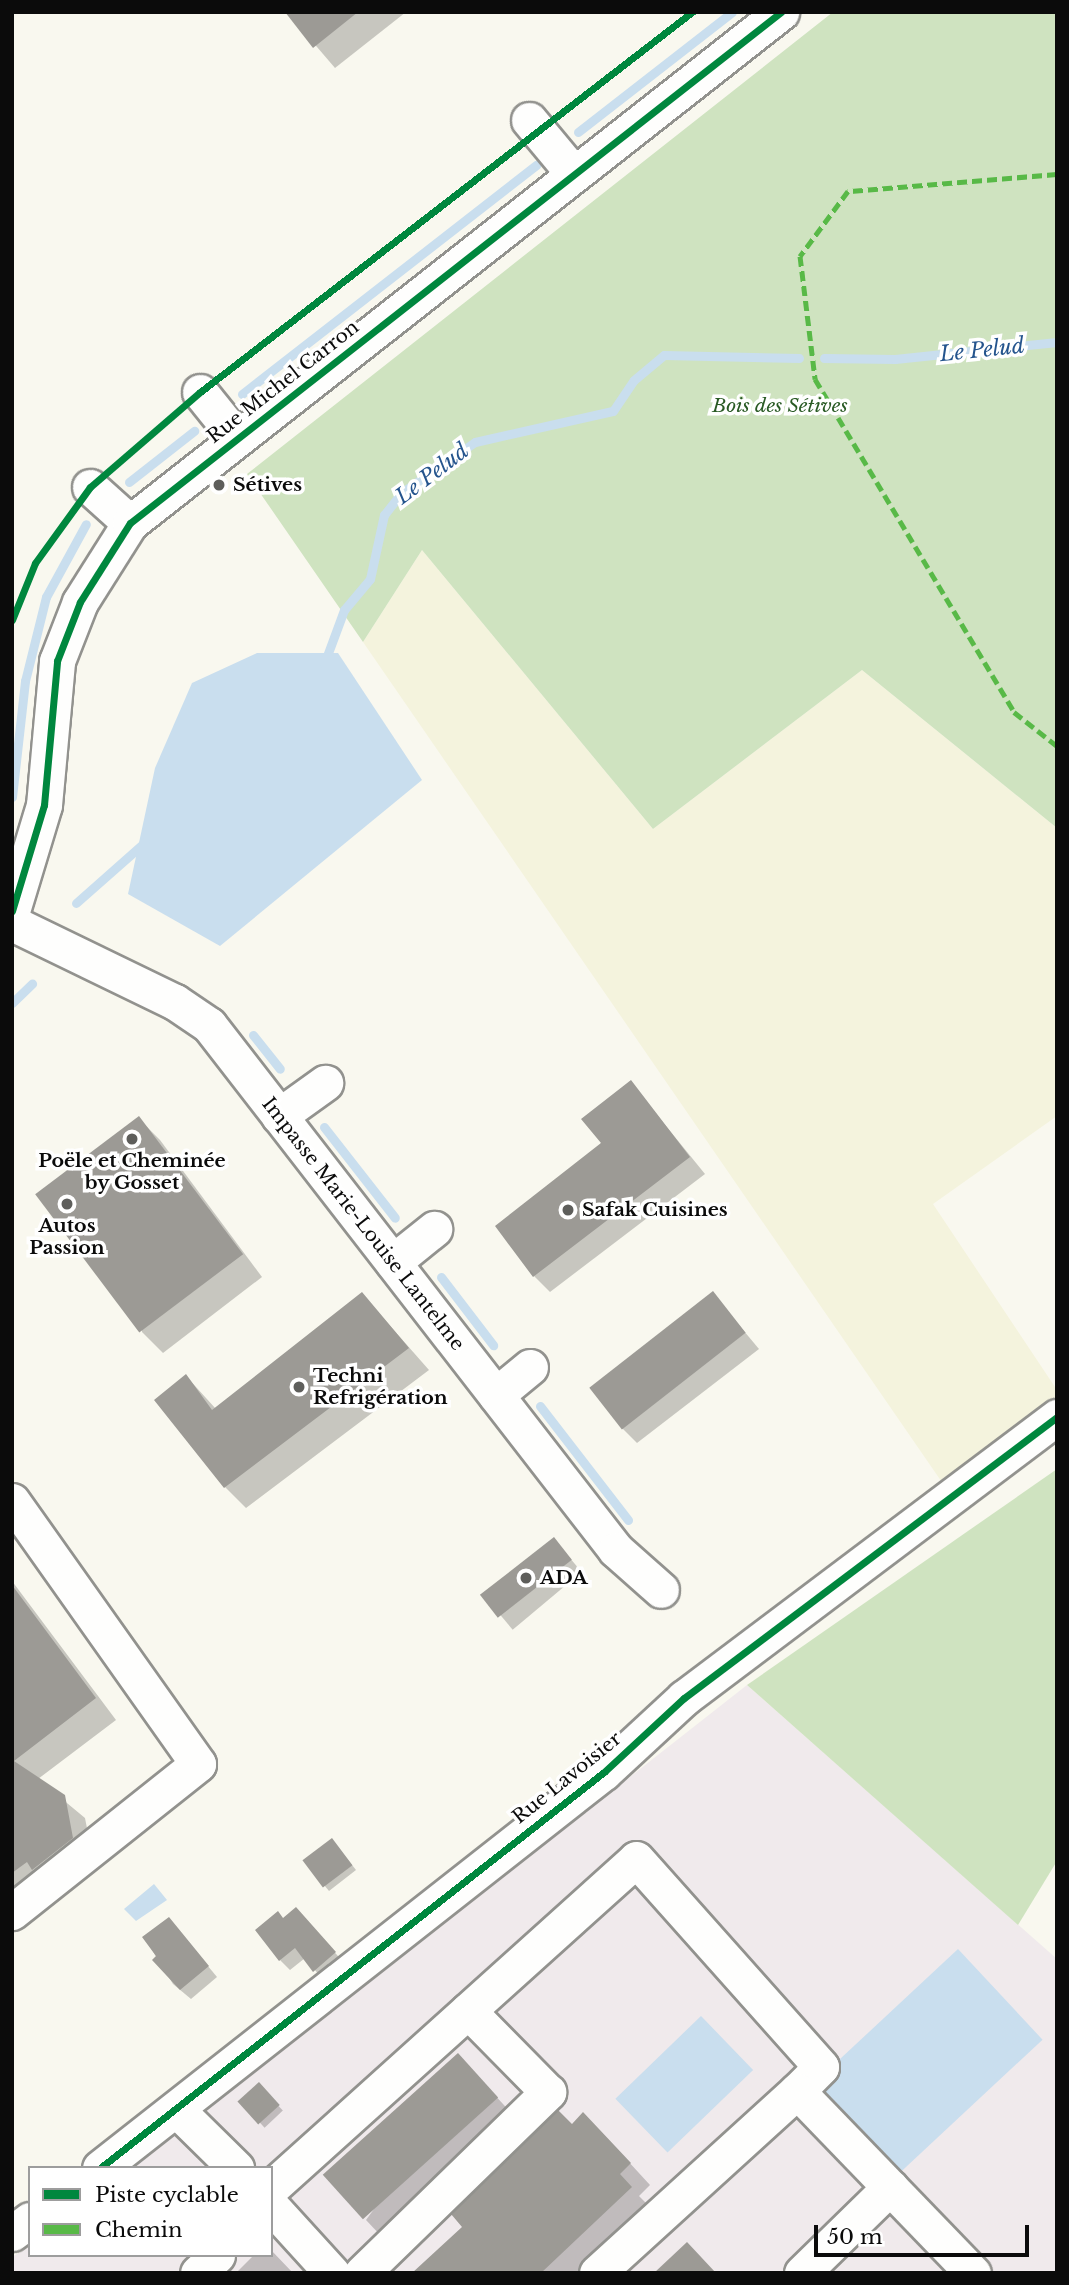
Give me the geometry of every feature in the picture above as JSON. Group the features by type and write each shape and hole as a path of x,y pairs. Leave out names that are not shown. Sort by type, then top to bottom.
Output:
{"street":[{"name":"Rue Michel Carron","path":"12,911 44,805 57,661 79,602 130,523 781,12"},
{"path":"530,120 574,174"},
{"path":"200,392 237,438"},
{"path":"90,487 130,523"},
{"name":"Impasse Marie-Louise Lantelme","path":"12,923 175,1002 209,1026 616,1550 661,1590"},
{"path":"279,1116 325,1083"},
{"path":"393,1262 434,1229"},
{"path":"496,1395 530,1367"},
{"name":"Rue Lavoisier","path":"103,2166 177,2110 316,1995 604,1772 715,1674 1057,1417"},
{"path":"12,1501 198,1764 12,1912"},
{"path":"273,2186 636,1858 821,2067 597,2273"},
{"path":"362,2273 548,2092 468,2011"},
{"path":"797,2091 967,2271"},
{"path":"177,2110 234,2166"},
{"path":"802,2273 890,2187"},
{"path":"273,2208 332,2273"},
{"path":"12,2234 28,2222"},
{"path":"198,2273 215,2257"}],"shaded area":[{"path":"747,1685 1057,1959 1057,2273 12,2273 12,2257 28,2247 28,2257 273,2257 273,2166 135,2166"}],"green space":[{"name":"Bois des Sétives","path":"833,12 1057,12 1057,828 862,670 653,829 422,550 363,642 247,474"},
{"path":"422,550 653,829 862,670 1057,828 1057,1116 933,1204 1057,1390 1057,1408 948,1491 363,642"},
{"path":"1057,1469 1057,1861 1018,1925 747,1685"}],"water":[{"path":"257,653 338,653 422,780 220,946 128,894 155,768 192,683"},
{"path":"154,1884 167,1900 136,1921 124,1909"},
{"path":"958,1949 1043,2040 898,2174 814,2083"},
{"path":"701,2016 753,2070 667,2153 615,2099"}],"building":[{"path":"285,12 358,12 313,48"},
{"path":"631,1080 690,1157 533,1277 495,1226 601,1143 581,1119"},
{"path":"139,1116 243,1254 139,1332 35,1194"},
{"path":"713,1291 746,1333 622,1429 589,1388"},
{"name":"Techni Refrigération","path":"362,1292 409,1348 224,1488 154,1400 186,1374 212,1410"},
{"name":"ADA","path":"554,1537 572,1560 498,1618 480,1595"},
{"path":"12,1585 96,1698 14,1761 65,1795 73,1838 32,1870 27,1862 12,1873"},
{"path":"332,1838 352,1865 323,1887 302,1860"},
{"path":"296,1907 336,1952 313,1972 295,1948 279,1961 255,1930 278,1911 283,1918"},
{"path":"169,1917 209,1966 180,1990 152,1960 156,1956 142,1937"},
{"path":"458,2053 498,2098 363,2219 323,2175"},
{"path":"259,2082 280,2105 258,2124 237,2101"},
{"path":"558,2110 572,2124 583,2112 631,2163 620,2174 632,2187 541,2273 412,2273 462,2227 451,2214"},
{"path":"687,2242 716,2273 654,2273"}],"waterway":[{"path":"578,132 732,12"},
{"path":"242,394 536,165"},
{"name":"Le Pelud","path":"824,358 895,359 1057,342"},
{"name":"Le Pelud","path":"324,664 344,610 370,579 384,515 401,493 475,442 613,411 634,380 664,355 799,358"},
{"path":"129,482 194,431"},
{"path":"12,797 25,681 46,597 86,524"},
{"name":"Le Pelud","path":"76,903 145,842"},
{"name":"Le Pelud","path":"12,1003 32,984"},
{"path":"253,1035 280,1069"},
{"path":"324,1127 395,1218"},
{"path":"441,1277 493,1345"},
{"path":"540,1406 628,1520"}],"marked path":[{"path":"1057,174 848,191 800,256 815,379 1014,712 1057,746"}],"cycle path":[{"path":"12,620 35,563 90,487 200,392 692,12"},
{"path":"12,911 44,805 57,661 80,602 130,523 781,12"},
{"path":"103,2166 604,1772 684,1698 1057,1417"}],"place":[{"name":"Sétives","path":"219,485"},
{"name":"Poële et Cheminée by Gosset","path":"132,1139"},
{"name":"Autos Passion","path":"67,1204"},
{"name":"Safak Cuisines","path":"568,1210"},
{"name":"Techni Refrigération","path":"299,1387"},
{"name":"ADA","path":"526,1578"}]}
